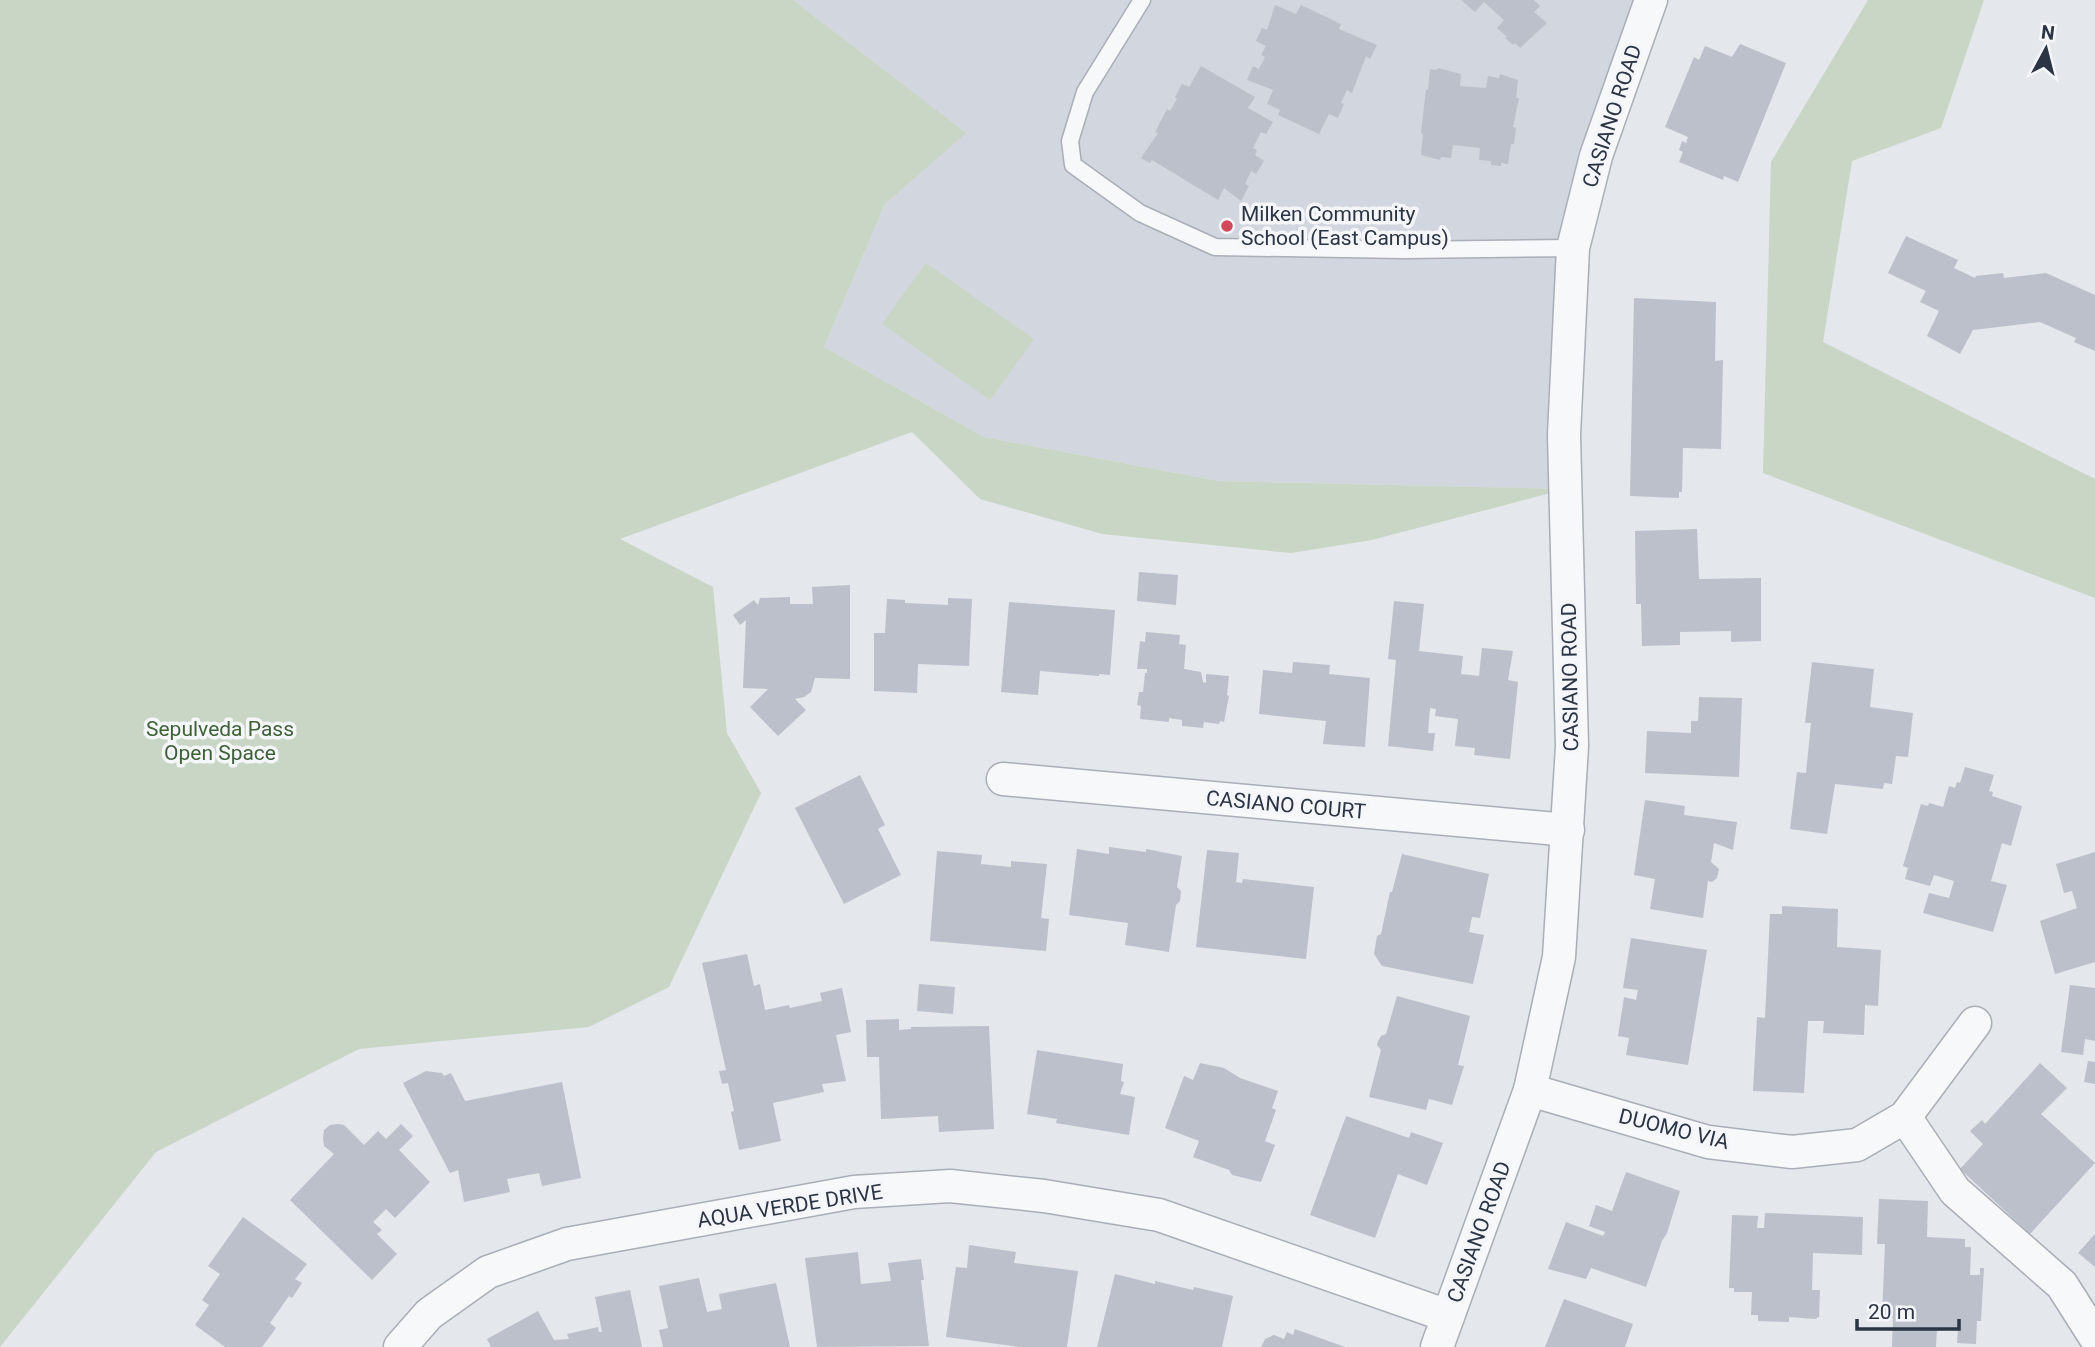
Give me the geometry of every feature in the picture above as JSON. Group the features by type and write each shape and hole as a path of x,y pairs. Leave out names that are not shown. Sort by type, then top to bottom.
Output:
{"street":[{"name":"CASIANO ROAD","path":"1437,1347 1530,1090 1559,957 1572,746 1564,435 1573,248 1596,156 1651,0"},
{"name":"CASIANO COURT","path":"1003,779 1568,830"},
{"name":"DUOMO VIA","path":"1530,1090 1708,1142 1792,1152 1857,1145 1905,1117 1975,1023"},
{"path":"1905,1117 1955,1191 2062,1285 2095,1336"},
{"name":"AQUA VERDE DRIVE","path":"400,1347 429,1314 488,1272 567,1244 854,1192 950,1186 1044,1196 1159,1215 1448,1316"}],"lane":[{"path":"1142,0 1085,92 1070,141 1073,165 1140,213 1215,247 1380,250 1573,248"}],"shaded area":[{"name":"Milken Community School (East Campus)","path":"793,0 1651,0 1596,156 1566,489 1219,481 984,437 824,347 885,204 965,133"}],"green space":[{"name":"Sepulveda Pass Open Space","path":"0,0 793,0 966,133 885,204 824,347 984,437 1219,481 1566,489 1372,540 1291,553 1102,534 980,499 912,432 620,539 713,587 727,733 761,793 669,987 589,1027 359,1049 156,1152 0,1347"},
{"path":"1868,0 1984,0 1941,128 1852,161 1823,342 2095,479 2095,598 1763,473 1771,162"},
{"path":"926,263 1034,339 990,400 882,324"}],"building":[{"path":"1461,0 1534,0 1540,6 1534,12 1547,23 1520,48 1515,43 1513,45 1497,28 1504,20 1484,2 1475,12"},
{"path":"1275,5 1296,14 1301,5 1341,24 1339,29 1377,45 1370,59 1366,56 1352,93 1347,90 1338,118 1329,114 1319,134 1278,115 1280,110 1267,104 1273,90 1247,80 1253,66 1259,69 1265,57 1261,55 1266,46 1256,41 1262,28 1267,30"},
{"path":"1740,44 1786,63 1738,182 1724,176 1723,180 1679,162 1683,152 1679,150 1682,141 1686,143 1688,137 1665,127 1694,57 1699,60 1705,46 1732,57"},
{"path":"1201,66 1255,97 1248,108 1273,122 1266,134 1261,132 1253,148 1257,150 1255,155 1264,161 1256,174 1251,171 1245,184 1249,186 1241,201 1224,188 1218,200 1152,160 1150,163 1141,158 1158,133 1155,132 1167,109 1170,111 1177,99 1175,97 1182,84 1189,87"},
{"path":"1438,68 1461,74 1460,86 1486,88 1488,76 1499,78 1500,74 1518,80 1516,98 1519,98 1513,127 1516,128 1508,164 1491,165 1491,161 1479,160 1480,148 1453,145 1451,158 1441,157 1440,160 1421,155 1426,89 1428,90 1430,69"},
{"path":"1906,236 1958,260 1954,268 1975,278 2003,273 2004,278 2046,273 2095,295 2095,351 2074,342 2076,338 2040,322 1973,330 1960,354 1927,336 1939,311 1920,302 1926,291 1888,273"},
{"path":"1634,298 1716,302 1715,361 1723,360 1721,449 1683,448 1682,492 1679,492 1679,498 1630,496"},
{"path":"1697,529 1699,579 1761,578 1761,641 1731,642 1731,631 1680,632 1680,645 1642,646 1641,604 1636,604 1635,531"},
{"path":"1139,572 1178,575 1176,605 1137,601"},
{"path":"850,585 850,679 815,678 811,692 795,699 806,710 778,736 750,707 768,689 743,688 746,620 740,625 733,615 754,600 758,605 760,598 790,597 790,604 813,604 812,587"},
{"path":"948,598 972,599 969,666 918,664 917,693 874,691 874,633 885,633 887,599 905,600 905,603 948,605"},
{"path":"1394,601 1424,604 1419,651 1463,656 1461,674 1479,676 1482,648 1513,651 1508,680 1518,682 1510,759 1474,755 1475,748 1455,746 1458,719 1435,716 1436,709 1430,708 1428,733 1435,733 1433,751 1388,746 1396,660 1388,659"},
{"path":"1009,602 1115,610 1110,675 1040,671 1038,695 1001,692"},
{"path":"1146,632 1180,635 1179,644 1186,645 1184,669 1201,672 1203,682 1206,683 1206,674 1229,676 1229,696 1224,722 1204,722 1203,728 1182,726 1182,720 1169,718 1169,722 1140,719 1141,706 1137,705 1139,692 1143,692 1147,669 1137,669 1140,641 1145,642"},
{"path":"1293,662 1330,665 1329,674 1370,678 1365,747 1323,744 1326,721 1259,714 1263,670 1292,673"},
{"path":"1812,662 1874,669 1870,707 1913,713 1908,757 1896,756 1892,784 1884,783 1883,789 1835,784 1827,834 1790,829 1797,772 1806,773 1811,723 1805,723"},
{"path":"1699,697 1742,698 1739,777 1645,773 1647,731 1691,733 1691,721 1698,721"},
{"path":"1965,767 1994,775 1989,791 1993,792 1992,796 2022,806 2011,846 2002,843 1991,881 2007,885 1993,932 1923,913 1929,893 1949,898 1954,881 1934,875 1930,886 1905,879 1908,868 1903,866 1921,804 1943,807 1949,786 1955,788 1957,782 1960,783"},
{"path":"860,775 885,825 878,829 901,875 844,904 795,808"},
{"path":"1645,800 1685,806 1684,815 1737,822 1733,850 1714,843 1711,862 1719,869 1717,878 1712,882 1708,881 1703,918 1650,909 1655,879 1634,875"},
{"path":"1109,847 1146,852 1146,849 1182,856 1177,887 1181,891 1180,901 1176,905 1169,952 1125,945 1128,923 1069,915 1077,849 1109,854"},
{"path":"1207,850 1239,853 1236,882 1242,883 1243,879 1314,887 1306,959 1196,947"},
{"path":"937,851 982,855 981,864 1011,867 1011,861 1047,864 1041,918 1049,919 1046,951 930,941"},
{"path":"2095,852 2095,962 2055,974 2040,921 2077,908 2072,891 2064,893 2056,864"},
{"path":"1402,854 1489,874 1480,918 1472,917 1469,932 1484,935 1473,984 1382,966 1374,954"},
{"path":"1782,906 1838,909 1837,947 1881,950 1878,1006 1865,1005 1864,1035 1823,1033 1824,1021 1808,1021 1804,1093 1753,1091 1757,1017 1765,1018 1770,914 1782,914"},
{"path":"1631,938 1707,950 1688,1065 1626,1055 1629,1038 1618,1036 1624,997 1636,1000 1638,990 1623,988"},
{"path":"747,954 754,986 760,984 765,1010 822,1001 820,993 842,988 851,1032 836,1035 846,1081 822,1084 824,1092 773,1103 781,1141 739,1150 728,1083 722,1084 719,1071 726,1070 702,963"},
{"path":"919,984 955,987 953,1014 917,1011"},
{"path":"2070,985 2095,988 2095,1041 2085,1039 2083,1055 2061,1052"},
{"path":"1397,996 1470,1016 1458,1065 1464,1066 1452,1105 1429,1099 1426,1110 1369,1097 1381,1050 1377,1045 1378,1041 1386,1034"},
{"path":"899,1019 899,1030 911,1027 989,1026 994,1129 939,1132 938,1116 881,1119 879,1057 867,1057 866,1020"},
{"path":"1037,1050 1123,1064 1121,1081 1124,1082 1120,1094 1135,1097 1129,1135 1056,1123 1057,1119 1027,1114"},
{"path":"2088,1061 2095,1062 2095,1084 2084,1082"},
{"path":"1200,1063 1224,1068 1240,1078 1278,1091 1272,1108 1276,1110 1265,1141 1275,1145 1261,1182 1232,1175 1229,1170 1193,1157 1199,1141 1165,1128 1184,1076 1193,1080"},
{"path":"2040,1063 2067,1088 2041,1114 2095,1163 2030,1234 1960,1169 1983,1144 1970,1131 1982,1120 1985,1124"},
{"path":"426,1071 442,1073 444,1076 451,1073 465,1101 562,1082 581,1178 542,1186 539,1173 507,1179 510,1192 464,1202 458,1170 450,1173 403,1083"},
{"path":"1346,1116 1409,1138 1411,1132 1443,1143 1427,1185 1398,1174 1375,1238 1310,1215"},
{"path":"401,1124 413,1136 399,1150 430,1182 395,1218 386,1209 373,1222 382,1230 377,1234 397,1254 372,1280 290,1200 334,1154 324,1146 324,1130 330,1125 344,1125 364,1145 378,1131 386,1139"},
{"path":"1626,1172 1680,1191 1646,1287 1591,1268 1586,1279 1548,1269 1566,1222 1603,1236 1605,1232 1589,1226 1596,1205 1612,1211"},
{"path":"1879,1199 1928,1201 1927,1237 1965,1239 1965,1247 1971,1247 1970,1275 1980,1275 1980,1268 1984,1268 1981,1321 1977,1321 1976,1344 1957,1343 1958,1330 1937,1329 1936,1347 1892,1347 1893,1318 1882,1317 1885,1244 1877,1244"},
{"path":"1765,1213 1863,1217 1862,1255 1813,1253 1812,1290 1820,1290 1819,1317 1815,1319 1789,1317 1789,1322 1758,1321 1758,1315 1751,1315 1752,1292 1734,1292 1734,1288 1729,1288 1732,1215 1758,1216 1757,1228 1764,1228"},
{"path":"243,1217 307,1264 295,1279 302,1283 270,1323 276,1328 262,1347 225,1347 195,1325 209,1305 202,1300 220,1274 208,1266"},
{"path":"2095,1234 2095,1267 2078,1253"},
{"path":"969,1245 1016,1252 1014,1263 1078,1271 1067,1347 1019,1347 946,1337 956,1267 967,1268"},
{"path":"858,1252 861,1284 891,1281 888,1263 921,1259 929,1346 817,1347 805,1258"},
{"path":"1115,1274 1155,1284 1155,1281 1233,1296 1222,1347 1097,1347"},
{"path":"699,1278 707,1312 722,1309 719,1294 776,1283 790,1347 663,1347 659,1330 668,1328 659,1286"},
{"path":"630,1290 642,1347 491,1347 487,1339 538,1311 554,1340 569,1339 567,1334 598,1327 599,1332 602,1332 595,1297"},
{"path":"1564,1299 1633,1324 1625,1347 1545,1347"},
{"path":"1295,1329 1345,1347 1261,1347 1265,1339 1274,1335 1284,1339 1287,1332 1293,1335"}],"place":[{"name":"Milken Community School (East Campus)","path":"1227,226"}]}
